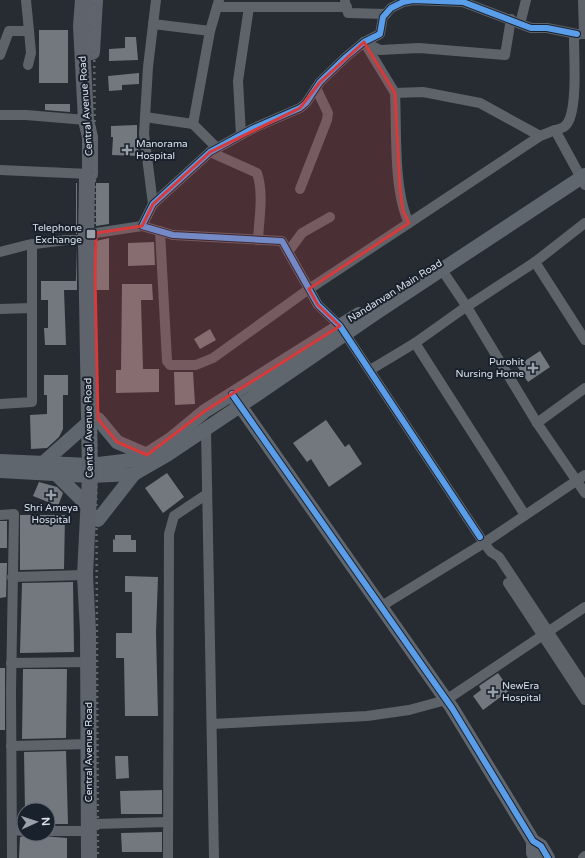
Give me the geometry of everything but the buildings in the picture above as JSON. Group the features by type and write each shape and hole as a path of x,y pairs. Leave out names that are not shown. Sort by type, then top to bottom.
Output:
{"main road":[{"name":"Central Avenue Road","path":"83,0 82,26 86,120 90,137 90,174 87,177 91,236"},
{"path":"95,0 91,59 91,236 95,274 94,420 98,520 92,828 95,858"},
{"path":"98,520 134,474 167,455 240,406 342,330 442,270 583,175"},
{"name":"Nandanvan Main Road","path":"0,461 43,463 95,470 140,459 171,439 205,411 342,330 437,265 583,175"},
{"path":"232,394 446,700 533,841 541,846 548,858"},
{"path":"94,420 117,442 147,455"},
{"path":"43,463 94,420"},
{"name":"Central Avenue Road","path":"89,858 92,828 89,662 85,575 88,506 95,470"},
{"path":"0,471 56,474 95,470 134,474"},
{"path":"56,474 88,506"},
{"path":"533,841 533,853 536,858"}],"street":[{"path":"26,0 31,53 28,64"},
{"path":"153,204 144,134 148,67 156,0"},
{"path":"193,124 210,31 218,4 249,7 346,3 348,13 389,7 413,0 463,2 511,19 531,28 547,28 582,34"},
{"path":"520,24 526,0"},
{"path":"582,34 583,0"},
{"path":"241,135 238,81 249,7"},
{"path":"142,226 153,204 213,150 241,135 300,108 306,103 329,73 364,42 380,34 383,17 389,7"},
{"path":"364,42 380,50 419,48 505,55 511,19"},
{"path":"153,24 210,31"},
{"path":"0,55 9,31 29,31"},
{"path":"160,231 167,361 170,365 196,365 213,358 309,289 540,136 566,126 570,119 574,102 574,39 582,34"},
{"path":"364,42 395,93 400,188 403,211 409,223"},
{"path":"300,189 327,120 328,113 316,88"},
{"path":"395,93 423,92 480,103 540,136"},
{"path":"0,115 26,115 86,120"},
{"path":"145,118 193,124 213,150 257,173 260,181 261,203 258,240"},
{"path":"556,130 583,175"},
{"path":"0,170 90,174"},
{"path":"288,252 302,233 330,217"},
{"path":"370,370 415,343 535,262 585,223"},
{"path":"0,252 32,244 91,236 142,226 172,235 282,241 318,305 342,330 370,370 491,552 493,560 585,687"},
{"path":"0,404 32,402 32,244"},
{"path":"535,262 585,340"},
{"path":"442,270 467,307 537,423 581,478 585,493"},
{"path":"0,309 32,308"},
{"path":"415,343 525,515"},
{"path":"537,423 585,388"},
{"path":"206,429 214,858"},
{"path":"380,607 482,540 525,515 581,478"},
{"path":"168,858 169,534 174,516 207,494"},
{"path":"0,515 14,514 11,663 12,858"},
{"path":"12,577 85,575"},
{"path":"212,724 367,716 409,710 446,700 585,607"},
{"path":"546,634 585,700"},
{"path":"11,663 89,662"},
{"path":"11,746 90,744"},
{"path":"56,830 168,822"},
{"path":"12,830 16,830"}],"highlighted area":[{"path":"364,42 395,93 400,188 403,211 409,223 309,289 318,305 340,326 205,411 147,455 117,442 98,419 95,274 96,233 142,226 153,204 210,152 300,108 320,82"}],"railway":[{"path":"94,0 98,858"}],"cycle path":[{"path":"480,537 340,326 318,305 282,241 173,235 142,226 153,204 210,152 254,128 300,108 306,103 320,82 346,57 364,42 380,34 383,17 391,8 403,2 413,0 463,2 531,28 547,28 577,34"},
{"path":"232,394 452,708 533,841 541,846 548,858"}],"place":[{"name":"Manorama Hospital","path":"127,150"},
{"name":"Telephone Exchange","path":"91,234"},
{"name":"Purohit Nursing Home","path":"533,368"},
{"name":"Shri Ameya Hospital","path":"51,495"},
{"name":"NewEra Hospital","path":"493,692"}]}
